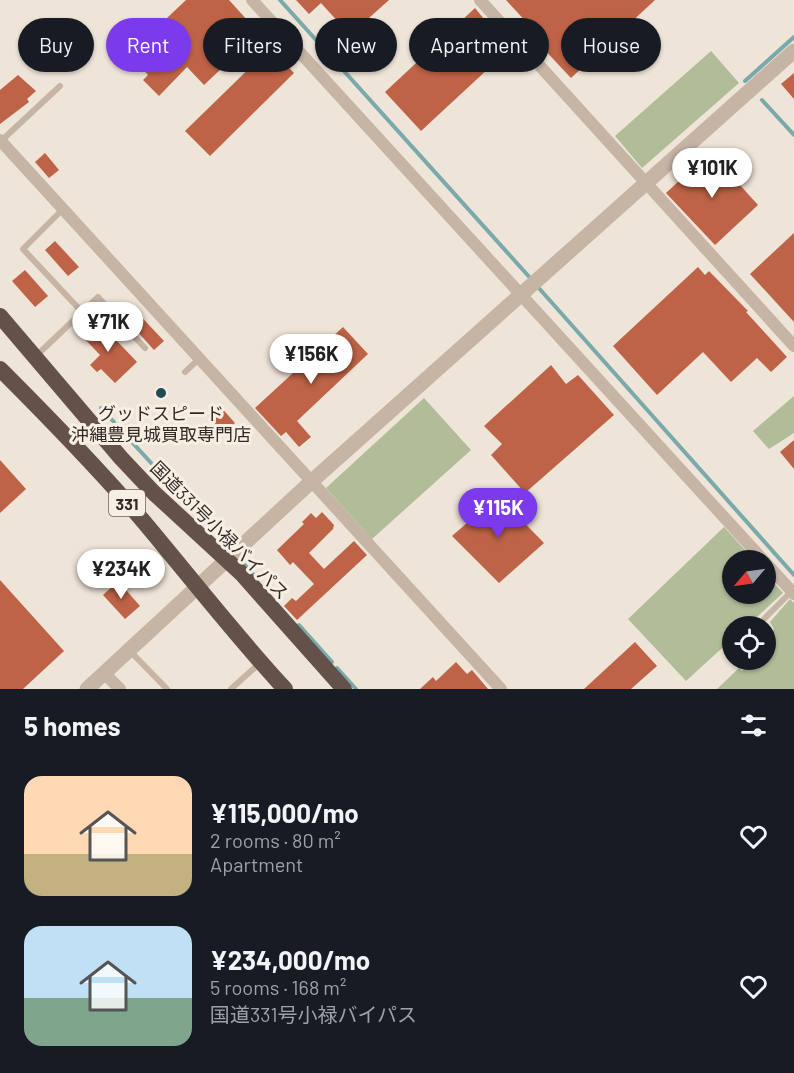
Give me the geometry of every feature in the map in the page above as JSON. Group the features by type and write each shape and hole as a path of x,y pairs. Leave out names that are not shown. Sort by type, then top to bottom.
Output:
{"highway":[{"name":"国道331号小禄バイパス","path":"0,316 108,444 154,493 227,560 344,689"},
{"name":"331","path":"0,369 103,476 196,588 285,689"}],"street":[{"path":"252,0 755,550"},
{"path":"480,0 794,346"},
{"path":"87,689 312,481 794,51"},
{"path":"0,141 501,689"},
{"path":"776,573 793,592"},
{"path":"104,673 120,689"}],"lane":[{"path":"0,141 60,86"},
{"path":"63,209 23,249 82,312"},
{"path":"34,357 98,297 145,348"},
{"path":"185,372 200,358"},
{"path":"108,444 128,427"},
{"path":"767,616 793,592"},
{"path":"129,650 167,689"},
{"path":"231,689 260,662"}],"green space":[{"path":"711,51 739,83 642,168 615,136"},
{"path":"794,396 794,433 769,449 753,431"},
{"path":"424,398 471,450 372,539 326,488"},
{"path":"724,527 745,550 722,550 722,604 771,604 758,616 722,616 722,648 686,681 628,619"},
{"path":"776,585 783,593 776,599"},
{"path":"790,599 794,603 794,689 717,689 737,670 776,670 775,616"}],"building":[{"path":"186,0 229,0 245,18 203,18 203,72 218,72 204,85 191,71 191,18 167,18"},
{"path":"296,0 389,0 369,18 335,18 321,3 309,14"},
{"path":"506,0 655,0 636,18 561,18 561,67 549,55 549,18 523,18"},
{"path":"475,8 483,18 464,18"},
{"path":"409,70 409,72 485,72 421,131 385,92"},
{"path":"145,72 182,72 159,96 143,80 148,75"},
{"path":"245,72 294,73 210,156 185,131"},
{"path":"565,72 577,72 571,78"},
{"path":"794,73 794,99 781,84"},
{"path":"18,75 36,91 27,99 29,102 0,124 0,90"},
{"path":"710,152 758,205 715,245 666,193"},
{"path":"45,153 59,170 49,178 35,162"},
{"path":"794,233 794,322 750,274"},
{"path":"55,241 79,267 68,276 45,250"},
{"path":"698,267 705,275 709,271 748,311 746,312 787,357 771,372 757,358 731,382 703,352 657,395 613,346"},
{"path":"25,270 48,296 35,307 12,281"},
{"path":"134,309 164,341 154,350 125,318"},
{"path":"97,320 137,362 115,383 101,369 97,372 90,365 100,355 81,335"},
{"path":"343,327 368,354 297,421 311,437 299,447 286,432 281,436 255,408"},
{"path":"551,365 566,384 578,375 614,415 525,493 491,455 502,444 484,426"},
{"path":"219,405 235,423 223,433 208,416"},
{"path":"794,440 794,469 780,452"},
{"path":"0,460 26,489 0,513"},
{"path":"498,496 544,543 499,583 452,536"},
{"path":"322,512 334,525 333,529 309,553 324,569 354,541 367,555 297,620 284,606 292,598 296,601 314,584 293,562 290,565 277,550 304,524 302,522 311,513 316,518"},
{"path":"0,580 64,651 23,689 0,689"},
{"path":"118,581 140,606 125,619 103,595"},
{"path":"635,642 657,666 631,689 584,689"},
{"path":"456,662 467,674 472,670 488,689 420,689 433,677 436,681"}],"waterway":[{"path":"280,0 532,280"},
{"path":"745,81 794,37"},
{"path":"762,100 794,135"},
{"path":"537,286 794,575"},
{"path":"101,408 114,422"},
{"path":"130,440 210,527"},
{"path":"243,563 253,574"},
{"path":"299,625 332,662"},
{"path":"337,668 356,689"}],"place":[{"name":"グッドスピード 沖縄豊見城買取専門店","path":"161,393"}]}
